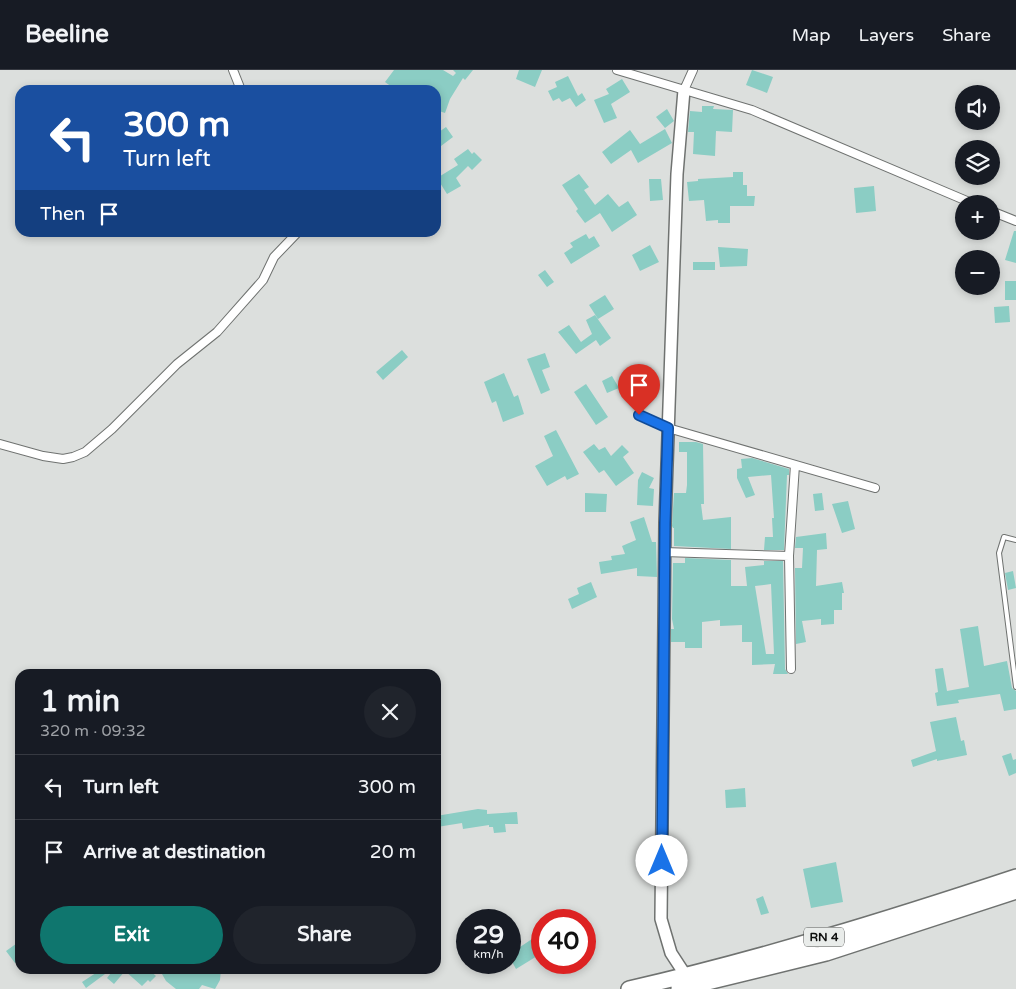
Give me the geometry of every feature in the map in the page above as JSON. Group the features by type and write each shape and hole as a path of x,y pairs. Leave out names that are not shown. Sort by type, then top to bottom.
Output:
{"highway":[{"name":"RN 4","path":"682,982 902,915 1016,877"},
{"name":"RN 4","path":"629,989 682,982 826,953 1016,891"}],"street":[{"path":"233,70 239,85"},
{"path":"617,70 752,110 955,196"},
{"path":"682,982 671,953 662,919 664,552 677,174 684,90 693,70"},
{"path":"1000,215 1016,222"},
{"path":"0,444 43,456 63,459 85,452 177,364 217,332 262,280 274,257 293,237"},
{"path":"639,415 668,428 875,488"},
{"path":"791,669 789,556 795,465"},
{"path":"664,552 789,556"}],"lane":[{"path":"1016,540 1004,537 999,553 1016,687"}],"building":[{"path":"394,70 443,70 453,76 456,73 453,70 473,70 465,80 463,78 450,99 445,113 441,112 441,85 389,85 385,82"},
{"path":"519,70 542,70 535,87 516,79"},
{"path":"752,70 773,77 767,93 746,85"},
{"path":"568,76 578,96 582,93 586,100 576,107 570,98 562,102 559,98 553,101 548,91 557,87 555,82"},
{"path":"622,79 630,92 611,104 617,118 604,123 594,100 609,94 606,89"},
{"path":"702,106 714,106 713,109 733,110 732,132 716,131 715,156 693,154 694,132 688,132 690,111 702,112"},
{"path":"667,109 674,121 665,128 656,117"},
{"path":"446,127 453,137 441,146 441,130"},
{"path":"665,129 672,143 638,163 631,150 611,164 602,152 630,130 640,144"},
{"path":"468,149 482,160 472,170 468,166 456,178 461,186 447,194 441,184 441,176 458,165 454,159"},
{"path":"733,172 743,172 743,185 747,185 747,196 755,196 754,206 730,206 730,223 718,223 718,220 706,221 704,200 689,201 687,182 698,181 698,179 733,177"},
{"path":"579,174 589,187 584,190 595,205 608,194 619,207 628,201 637,215 612,232 600,213 585,223 562,185"},
{"path":"649,179 661,179 663,200 650,201"},
{"path":"874,186 876,211 856,213 854,188"},
{"path":"1014,231 1016,231 1016,263 1005,260"},
{"path":"586,234 589,239 594,236 600,246 571,264 564,253 573,247 570,243"},
{"path":"650,245 659,262 640,271 632,255"},
{"path":"718,247 748,249 747,266 720,267"},
{"path":"693,262 715,262 715,270 693,270"},
{"path":"545,270 554,282 547,287 538,275"},
{"path":"1005,281 1016,281 1016,300 1005,300"},
{"path":"605,295 614,309 598,319 589,305"},
{"path":"1009,306 1010,322 995,323 994,307"},
{"path":"595,315 611,338 600,346 596,340 576,354 558,332 569,325 581,342 592,334 586,320"},
{"path":"402,350 408,357 383,380 376,372"},
{"path":"545,353 550,367 542,370 550,390 541,394 527,359"},
{"path":"504,373 514,397 518,395 524,414 503,422 496,401 492,403 484,382"},
{"path":"612,376 619,388 607,393 602,381"},
{"path":"586,384 608,417 596,425 574,392"},
{"path":"556,430 579,474 567,480 565,476 547,486 535,466 553,456 544,436"},
{"path":"679,442 703,444 704,504 701,504 703,520 731,517 731,549 674,546 674,528 672,526 674,493 686,493 687,485 687,452 679,452"},
{"path":"594,444 599,450 605,447 611,456 622,445 629,452 623,457 634,473 616,486 604,470 599,473 583,452"},
{"path":"752,458 789,469 789,475 787,475 784,550 764,550 765,537 773,537 772,518 774,518 771,475 748,477 755,495 746,498 737,478 737,469 742,468 741,459"},
{"path":"642,472 654,478 649,488 654,489 653,506 637,505 638,480"},
{"path":"585,493 607,494 606,512 585,512"},
{"path":"822,493 824,510 815,511 813,494"},
{"path":"848,501 855,529 842,533 832,504"},
{"path":"644,517 652,542 656,542 657,577 637,576 637,568 601,574 599,562 612,560 611,556 625,554 622,546 636,540 630,522"},
{"path":"826,533 827,549 817,550 816,586 842,582 844,593 842,593 842,610 834,610 834,624 821,625 821,619 802,621 806,642 796,644 795,568 802,568 803,548 795,548 796,537"},
{"path":"685,558 731,560 731,586 747,586 745,567 764,565 764,561 783,561 785,669 788,674 773,674 775,664 752,665 752,642 742,642 742,625 720,626 720,620 702,622 702,648 685,648 685,642 671,642 671,629 674,629 672,619 673,563 685,563","holes":["771,584 774,654 766,654 755,586"]},
{"path":"1013,571 1016,588 1008,590 1005,573"},
{"path":"591,582 597,597 572,609 568,599 579,594 577,588"},
{"path":"978,626 984,666 1007,661 1012,688 1016,691 1016,709 1004,711 1000,694 958,700 959,703 937,706 935,693 938,692 935,669 943,668 947,691 969,687 960,629"},
{"path":"956,717 961,741 964,740 967,755 937,761 937,759 913,767 911,760 936,751 930,722"},
{"path":"1011,753 1013,760 1016,759 1016,773 1009,776 1002,756"},
{"path":"745,788 746,807 726,808 725,790"},
{"path":"478,809 487,810 487,814 517,812 518,824 505,824 506,832 494,833 493,827 489,827 489,825 463,829 462,823 441,826 441,815"},
{"path":"836,862 843,902 811,908 803,869"},
{"path":"763,896 769,913 761,915 756,899"},
{"path":"531,940 531,960 521,966 521,946"},
{"path":"15,945 15,963 6,951"},
{"path":"94,974 105,974 86,988 82,982"},
{"path":"110,974 122,974 114,984 107,978"},
{"path":"128,974 154,974 156,976 142,986"},
{"path":"162,974 221,974 220,980 215,989 202,985 199,989 176,989 166,981"}],"route":[{"path":"639,415 668,428 665,523 662,861"}]}
